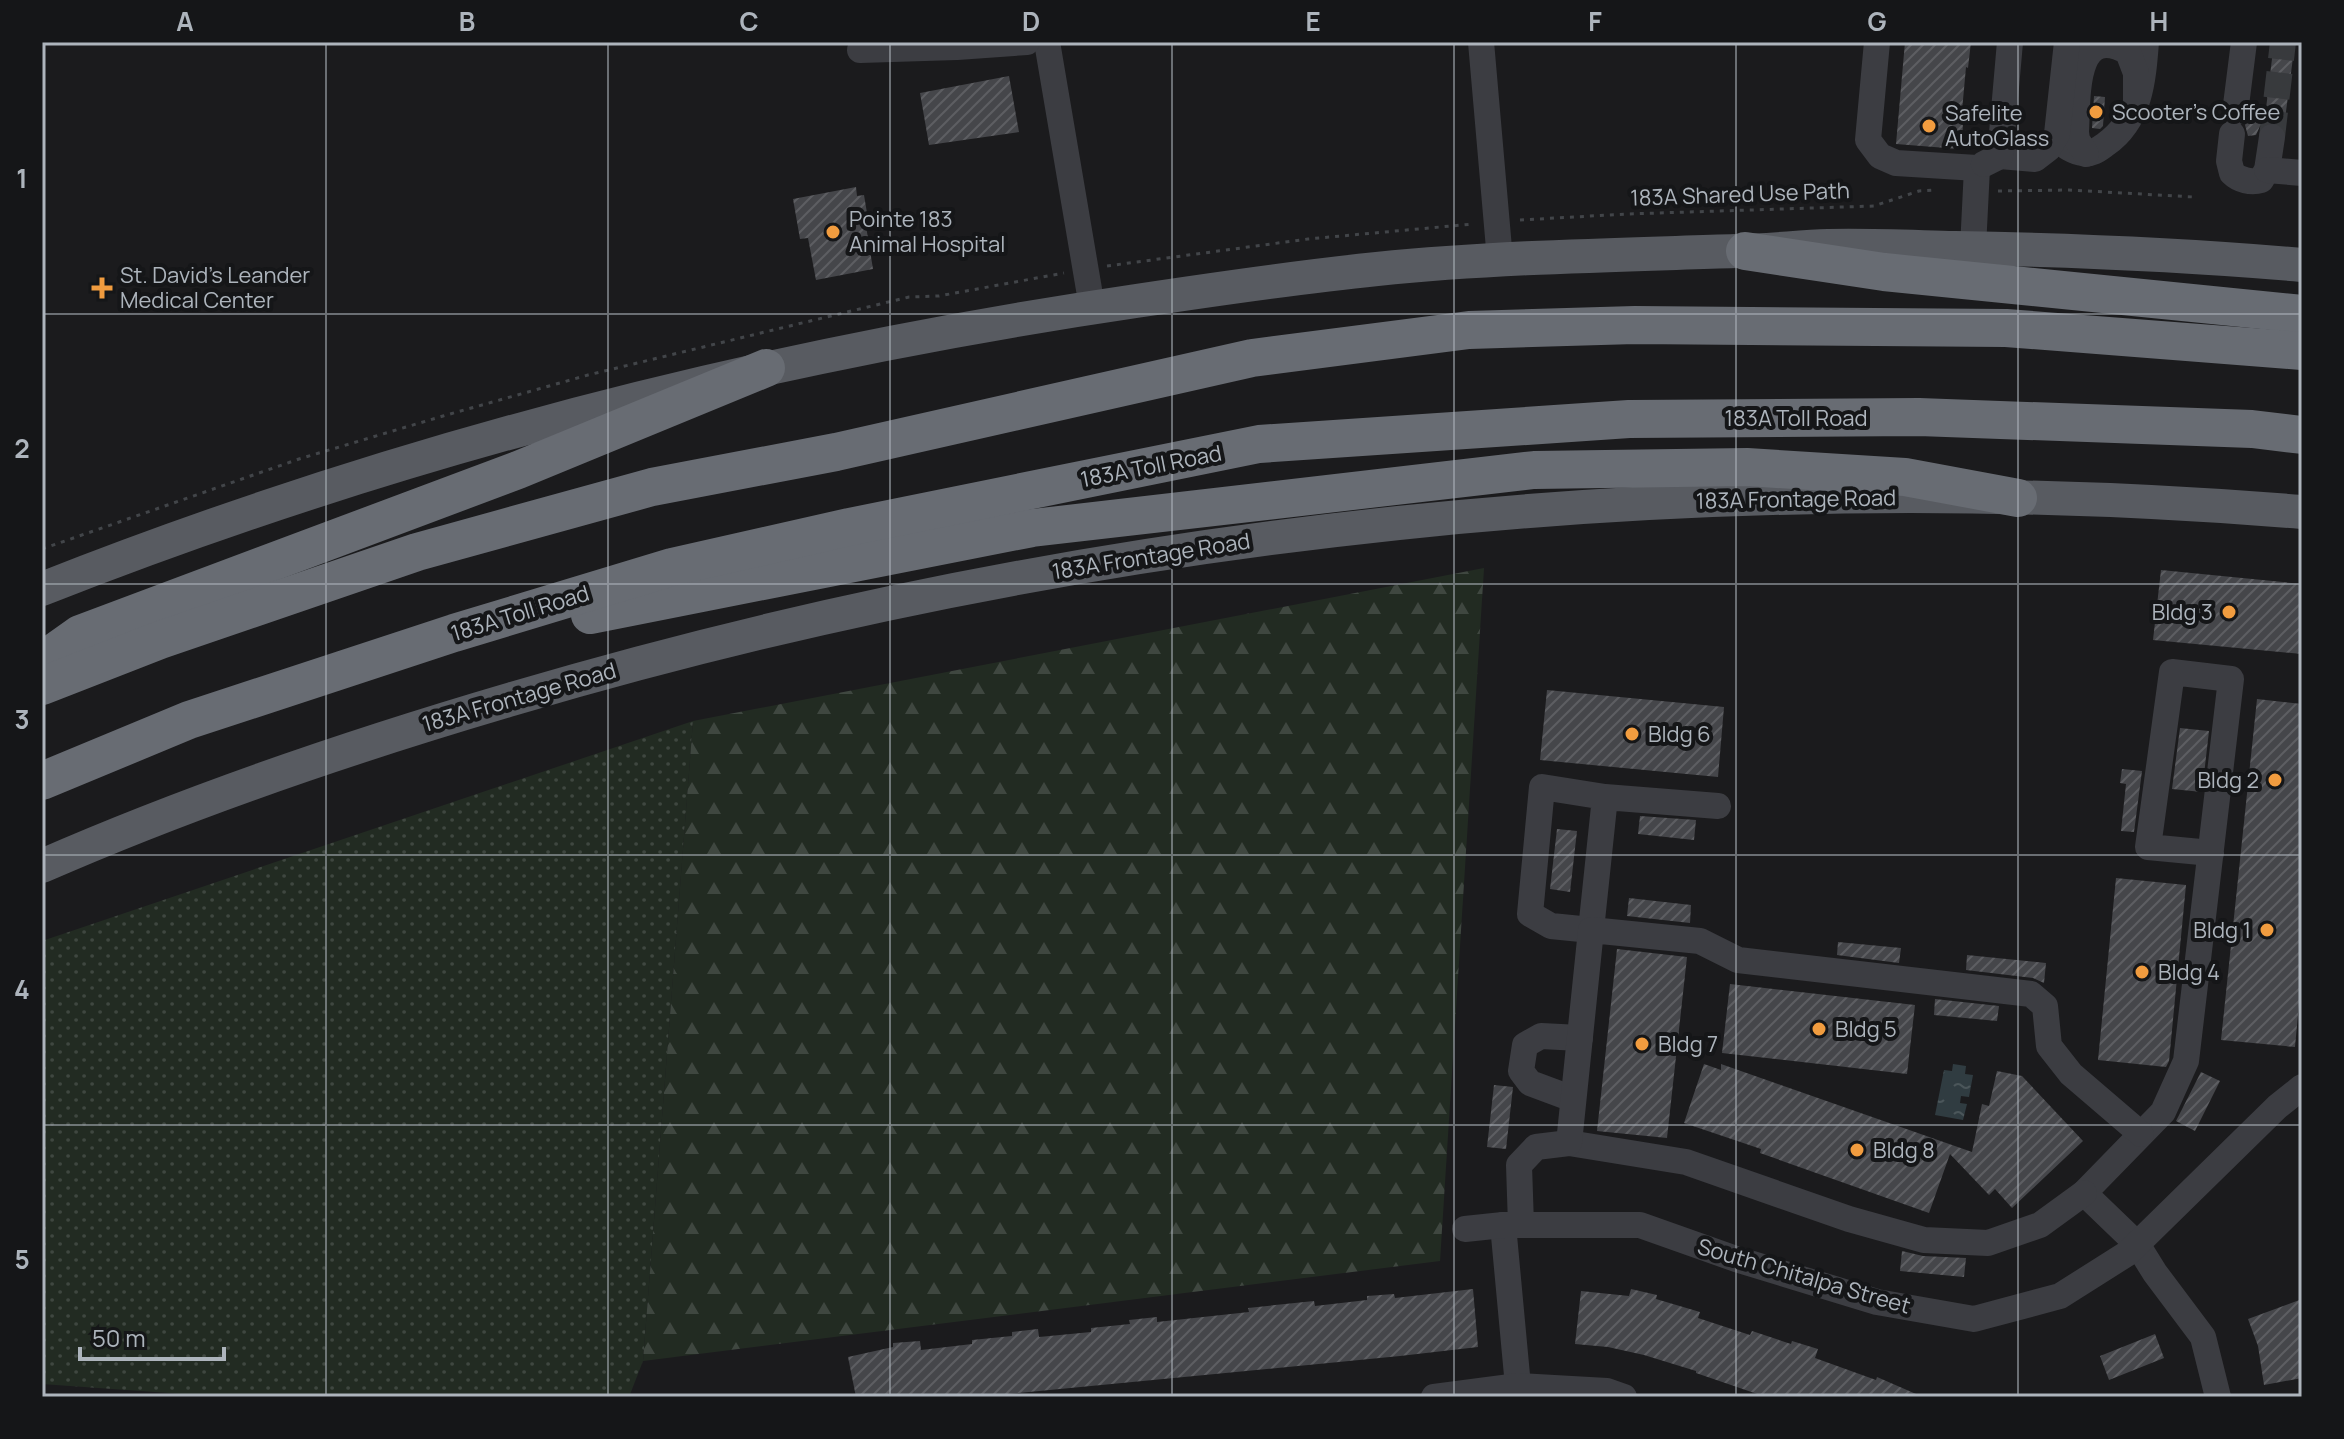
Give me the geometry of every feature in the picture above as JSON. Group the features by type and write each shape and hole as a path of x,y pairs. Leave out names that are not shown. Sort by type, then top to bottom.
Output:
{"highway":[{"path":"1745,251 1884,272 2302,314"},
{"path":"42,686 160,640 417,552 652,487 865,445 1252,358 1469,330 1635,325 2006,328 2302,351"},
{"path":"42,661 80,634 518,470 766,368"},
{"name":"183A Toll Road","path":"42,781 189,720 672,567 849,527 1259,444 1644,419 1919,417 2252,429 2302,435"},
{"path":"368,661 665,599 1032,528 1534,470 1747,467 1905,477 2018,498"}],"main road":[{"path":"42,589 275,505 411,462 695,383 898,341 1228,287 1378,269 1500,260 1832,246 2214,257 2302,265"},
{"name":"183A Frontage Road","path":"42,866 232,789 406,730 569,682 722,641 895,601 1206,546 1408,521 1583,507 1765,498 1948,496 2111,500 2302,512"}],"street":[{"path":"860,50 1027,42"},
{"path":"1047,42 1092,307"},
{"path":"1481,42 1500,260"},
{"path":"1877,42 1868,140 1880,156 1896,163 2035,159 2048,149 2057,134 2067,42"},
{"path":"1973,248 2010,42"},
{"path":"2055,138 2069,148 2086,154 2095,152 2123,129 2133,115 2142,82 2146,42"},
{"path":"2244,42 2229,161 2232,173 2241,179 2261,180 2267,170 2272,137"},
{"path":"2086,154 2077,140 2076,132 2080,73 2097,45 2108,44 2128,52 2136,73 2136,104"},
{"path":"2267,170 2302,173"},
{"path":"1518,1386 1512,1225 1519,1165 1536,1147 1569,1143 1686,1162 1849,1219 1924,1240 1988,1243 2040,1225 2084,1193 2163,1112 2186,1061 2211,853 2231,679 2172,672 2148,847 2211,853"},
{"path":"1718,806 1605,797 1542,787 1530,914 1551,926 1700,941 1738,960 2031,994 2045,1006 2049,1046 2071,1074 2141,1134"},
{"path":"1569,1143 1605,797"},
{"path":"1573,1099 1530,1083 1521,1071 1525,1045 1541,1036 1580,1038"},
{"name":"South Chitalpa Street","path":"1465,1229 1512,1225 1640,1225 1736,1259 1877,1302 1974,1319 2060,1296 2128,1253 2277,1107 2302,1087"},
{"path":"2084,1193 2137,1244 2203,1337 2218,1397"},
{"path":"1434,1397 1518,1386 1607,1391 1624,1397"}],"path":[{"name":"183A Shared Use Path","path":"1513,221 1874,206 1919,191 1939,189"},
{"path":"1992,191 2069,190 2194,197"},
{"path":"1105,266 1308,239 1483,223"}],"green space":[{"path":"1484,568 1440,1261 643,1361 693,721"},
{"path":"693,721 643,1361 629,1397 225,1397 42,1384 42,941"}],"water":[{"path":"1953,1064 1966,1066 1965,1074 1973,1075 1969,1097 1961,1096 1960,1103 1967,1104 1963,1120 1935,1115 1944,1070 1952,1071"}],"building":[{"path":"1905,42 1971,42 1961,122 1962,145 1959,144 1959,149 1896,144"},
{"path":"2274,42 2295,42 2284,127 2275,121 2267,122 2260,126 2256,135 2248,136 2245,125 2251,115 2265,117"},
{"path":"1009,76 1019,132 929,145 920,93"},
{"name":"Scooter's Coffee","path":"2094,96 2105,97 2103,126 2100,129 2092,128"},
{"name":"Pointe 183 Animal Hospital","path":"856,187 857,196 864,195 873,269 816,280 808,238 800,239 793,199"},
{"name":"Bldg 3","path":"2161,570 2302,584 2302,654 2153,640"},
{"name":"Bldg 6","path":"1547,690 1724,707 1718,777 1540,760"},
{"path":"2257,699 2302,704 2302,972 2295,1047 2221,1040"},
{"path":"2180,728 2209,731 2202,792 2172,789"},
{"path":"2122,769 2142,771 2134,832 2121,831 2126,784 2120,783"},
{"path":"1640,816 1696,820 1694,840 1638,834"},
{"path":"1557,829 1577,831 1570,892 1550,889"},
{"name":"Bldg 4","path":"2116,878 2186,885 2166,1067 2098,1060"},
{"path":"1629,898 1691,905 1690,923 1627,916"},
{"path":"1838,942 1901,948 1899,963 1837,955"},
{"name":"Bldg 7","path":"1617,949 1687,957 1667,1138 1597,1131"},
{"path":"1967,955 2046,963 2044,983 2033,978 1966,970"},
{"name":"Bldg 5","path":"1730,984 1915,1005 1907,1074 1722,1053"},
{"path":"1935,999 1999,1006 1997,1021 1934,1015"},
{"path":"1704,1064 1721,1070 1721,1064 1972,1152 1982,1104 1989,1106 1997,1071 2022,1076 2083,1141 2012,1208 1995,1189 1989,1195 1950,1154 1929,1213 1684,1123"},
{"path":"2201,1072 2220,1081 2195,1131 2176,1121"},
{"path":"1494,1085 1513,1087 1506,1149 1487,1147"},
{"path":"1902,1251 1923,1256 1966,1258 1964,1277 1900,1271"},
{"path":"1473,1289 1478,1347 1400,1356 978,1397 856,1397 848,1357 893,1347 893,1343 920,1341 921,1350 972,1344 972,1340 1012,1336 1012,1332 1038,1329 1039,1337 1091,1332 1091,1328 1130,1324 1129,1320 1157,1317 1157,1322 1249,1312 1248,1308 1285,1304 1314,1301 1315,1306 1367,1300 1367,1296 1394,1294 1395,1298"},
{"path":"1631,1289 1657,1295 1656,1299 1700,1312 1698,1318 1750,1335 1752,1331 1818,1349 1815,1358 1876,1380 1877,1377 1923,1397 1766,1397 1644,1355 1575,1344 1581,1291 1629,1296"},
{"path":"2302,1299 2302,1378 2264,1385 2258,1346 2248,1319"},
{"path":"2155,1334 2164,1358 2109,1380 2100,1356"}],"tunnel":[{"path":"2272,137 2283,42"}],"place":[{"name":"Scooter's Coffee","path":"2096,112"},
{"name":"Safelite AutoGlass","path":"1929,126"},
{"name":"Pointe 183 Animal Hospital","path":"833,232"},
{"name":"St. David’s Leander Medical Center","path":"102,288"},
{"name":"Bldg 3","path":"2229,612"},
{"name":"Bldg 6","path":"1632,734"},
{"name":"Bldg 2","path":"2275,780"},
{"name":"Bldg 1","path":"2267,930"},
{"name":"Bldg 4","path":"2142,972"},
{"name":"Bldg 5","path":"1819,1029"},
{"name":"Bldg 7","path":"1642,1044"},
{"name":"Bldg 8","path":"1857,1150"}]}
